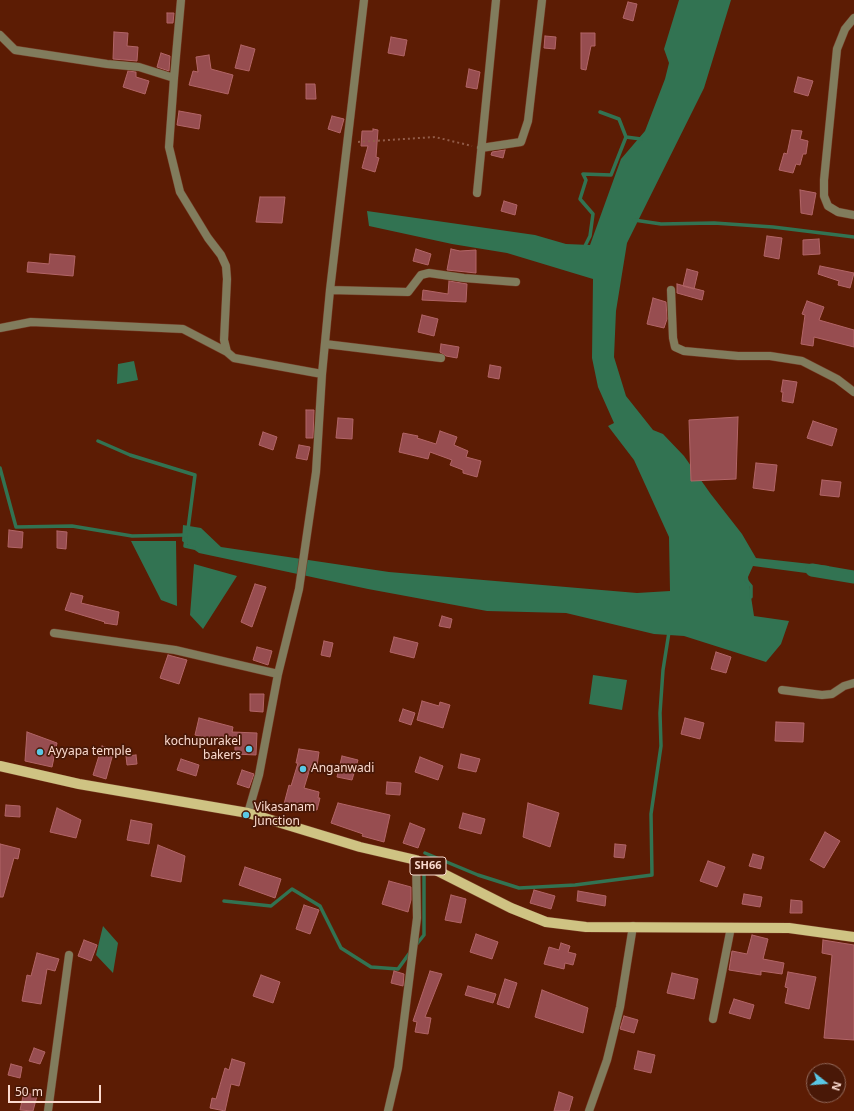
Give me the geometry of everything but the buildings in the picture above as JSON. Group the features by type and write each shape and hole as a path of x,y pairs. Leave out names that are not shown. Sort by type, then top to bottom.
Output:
{"main road":[{"name":"SH66","path":"0,766 78,784 248,813 360,847 416,860 511,908 546,922 586,927 633,926 788,928 854,938"}],"street":[{"path":"181,0 169,147 180,192 208,238 221,255 226,266 227,279 224,340 228,352"},
{"path":"248,813 259,775 278,674 299,589 316,472 322,374 330,290 364,0"},
{"path":"476,193 496,0"},
{"path":"481,148 521,142 528,121 542,0"},
{"path":"854,18 844,29 837,49 824,180 824,196 828,206 838,212 854,215"},
{"path":"0,35 15,50 107,64 139,67 174,78"},
{"path":"330,290 408,292 414,287 421,275 429,273 464,278 516,282"},
{"path":"672,290 673,338 675,347 684,351 738,356 770,356 802,361 837,379 854,392"},
{"path":"0,328 31,322 183,329 228,352 234,358 322,374"},
{"path":"325,344 441,358"},
{"path":"54,633 175,650 278,674"},
{"path":"782,690 822,695 832,694 850,683 854,683"},
{"path":"388,1111 398,1068 417,918 416,860"},
{"path":"588,1111 607,1060 620,1007 633,926"},
{"path":"713,1019 731,927"},
{"path":"48,1111 69,955"}],"path":[{"path":"348,143 435,138 481,148"}],"shaded area":[{"path":"679,0 731,0 704,88 627,243 616,311 614,357 626,396 653,430 663,434 684,456 710,493 742,534 756,558 829,566 829,576 753,566 748,577 754,616 789,621 781,644 766,662 684,636 654,634 566,613 487,611 368,589 199,553 182,541 183,525 201,528 221,547 389,572 637,593 670,591 669,537 634,460 608,426 614,423 598,387 592,358 593,279 507,253 452,244 369,226 367,211 535,235 566,244 590,245 621,159 645,131 665,79 669,63 664,49"},
{"path":"134,361 138,380 117,384 118,364"},
{"path":"131,541 176,541 177,606 161,600"},
{"path":"194,564 237,576 203,629 190,615"},
{"path":"593,675 627,680 622,710 589,704"},
{"path":"103,926 118,943 113,973 96,955"}],"waterway":[{"path":"600,112 619,119 626,137 641,139"},
{"path":"584,248 590,236 593,214 580,199 586,180 583,174 611,175 626,137"},
{"path":"634,220 661,224 714,223 773,227 854,237"},
{"path":"98,441 130,455 195,475 188,529"},
{"path":"0,468 16,527 72,526 132,536 186,535"},
{"path":"186,539 185,546 194,548"},
{"path":"812,570 854,577"},
{"path":"746,580 751,586 751,597"},
{"path":"425,853 478,875 519,888 575,885 652,875 651,814 661,746 660,713 663,670 669,632"},
{"path":"416,945 424,935 424,875"},
{"path":"224,901 271,906 292,889 320,906 341,948 371,967 398,969 411,951"}],"place":[{"name":"kochupurakel bakers","path":"249,749"},
{"name":"Ayyapa temple","path":"40,752"},
{"name":"Anganwadi","path":"303,769"},
{"name":"Vikasanam Junction","path":"246,815"}]}
